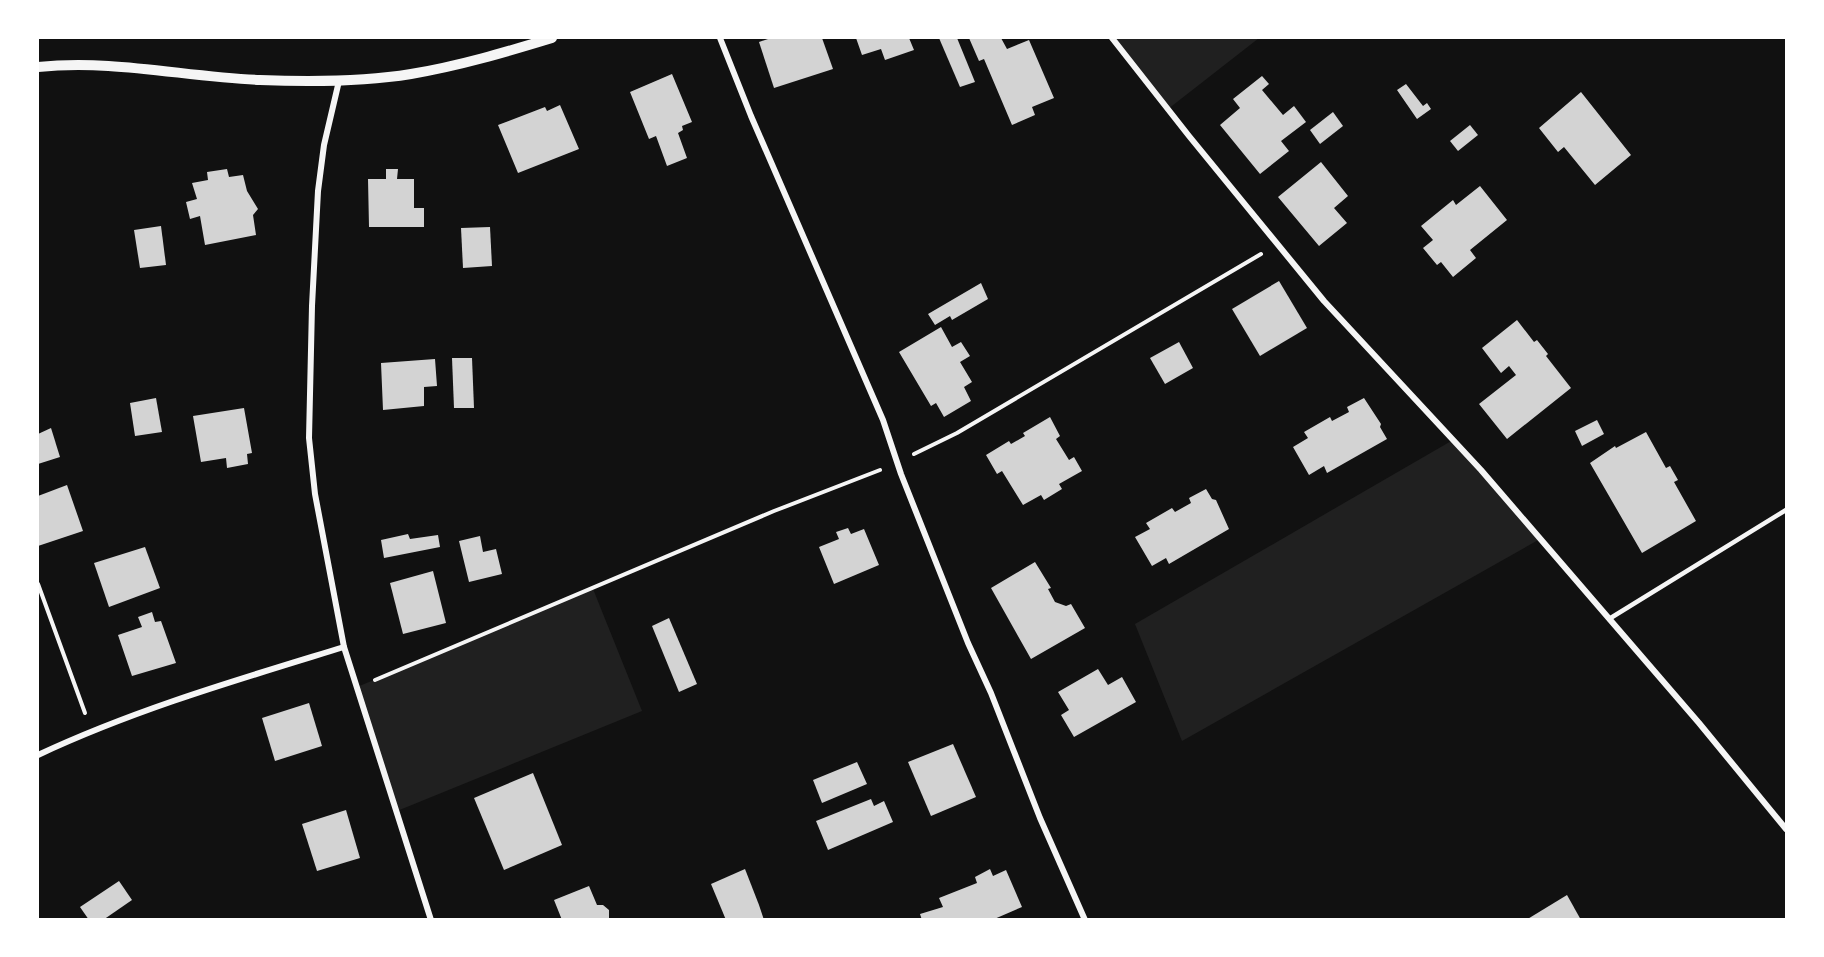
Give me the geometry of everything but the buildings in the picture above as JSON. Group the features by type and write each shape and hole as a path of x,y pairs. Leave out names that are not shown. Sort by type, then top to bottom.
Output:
{"street":[{"path":"38,67 68,63 113,65 260,80 339,80 409,74 442,68 552,38"},
{"path":"720,38 756,127 883,420 897,463 968,643 1085,920"},
{"path":"1112,38 1324,301 1481,470 1786,829"},
{"path":"339,80 324,145 318,191 309,427 315,494 344,647 431,920"},
{"path":"38,755 92,731 198,692 344,647"}],"lane":[{"path":"1609,619 1786,510"}],"path":[{"path":"357,687 774,512 897,463 957,433 1278,244"},
{"path":"38,584 92,731"}],"shaded area":[{"path":"1112,38 1259,38 1168,109"},
{"path":"1453,440 1540,539 1182,741 1135,624"},
{"path":"593,589 642,711 397,811 357,687"}]}
